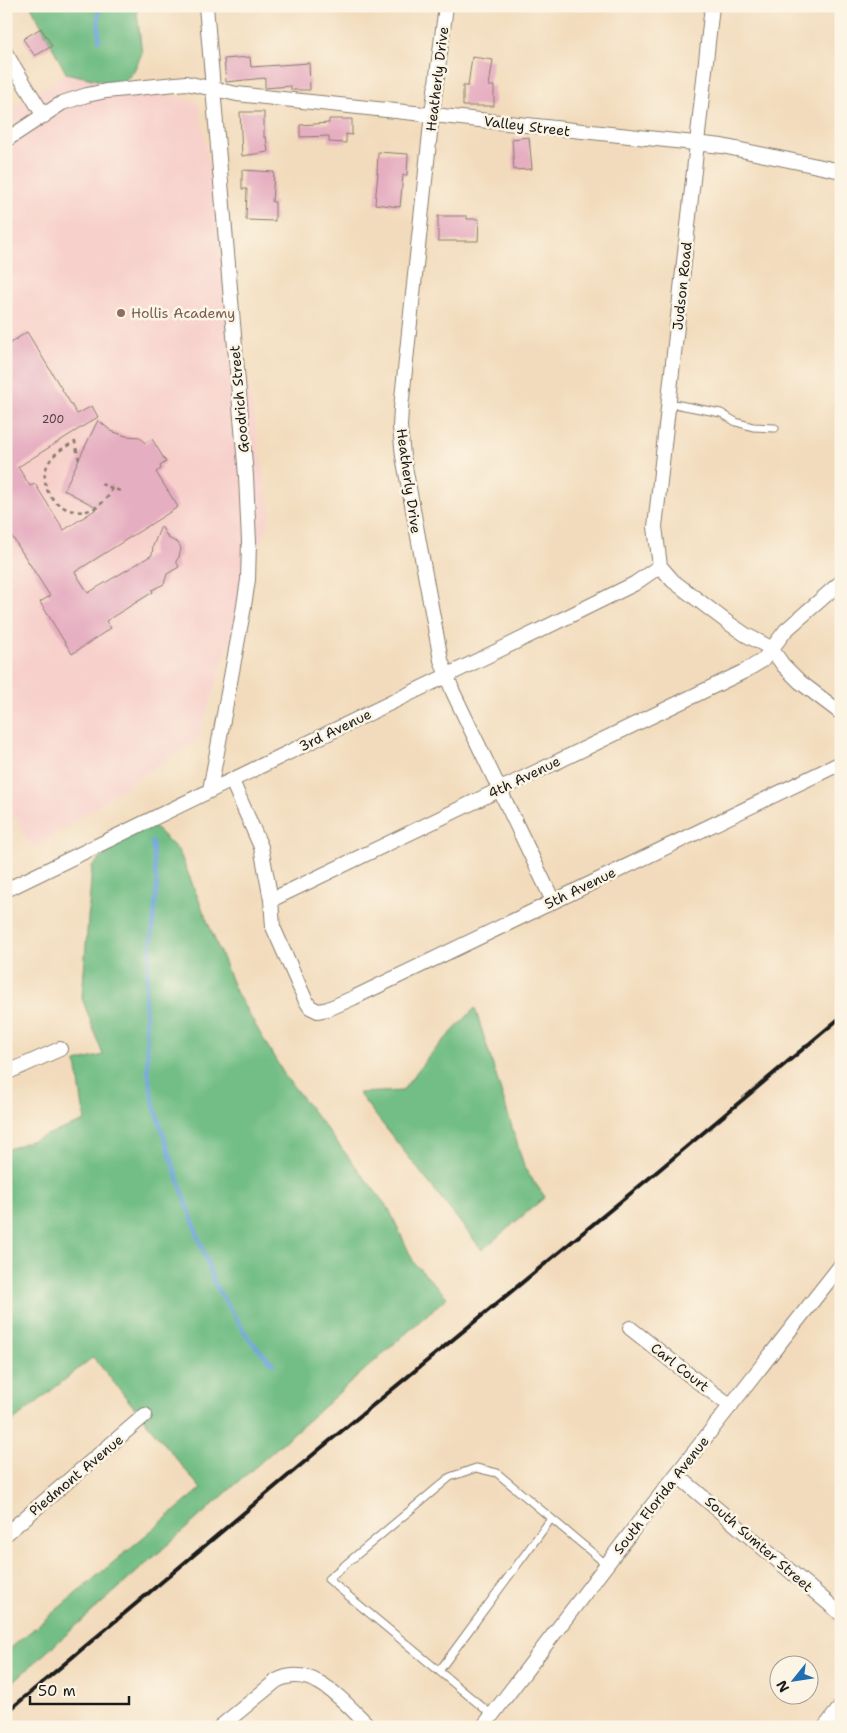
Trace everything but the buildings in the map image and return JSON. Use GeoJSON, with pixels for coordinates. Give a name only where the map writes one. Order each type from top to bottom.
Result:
{"type":"FeatureCollection","features":[{"type":"Feature","properties":{"kind":"street","name":"Goodrich Street"},"geometry":{"type":"LineString","coordinates":[[206,6],[245,466],[249,542],[248,580],[243,612],[210,790]]}},
{"type":"Feature","properties":{"kind":"street","name":"Heatherly Drive"},"geometry":{"type":"LineString","coordinates":[[446,6],[432,114],[402,398],[400,428],[403,456],[438,642],[447,675],[453,692],[552,902]]}},
{"type":"Feature","properties":{"kind":"street","name":"Judson Road"},"geometry":{"type":"LineString","coordinates":[[660,566],[655,527],[712,6]]}},
{"type":"Feature","properties":{"kind":"street"},"geometry":{"type":"LineString","coordinates":[[6,54],[44,116]]}},
{"type":"Feature","properties":{"kind":"street","name":"Valley Street"},"geometry":{"type":"LineString","coordinates":[[6,140],[62,103],[87,95],[106,91],[186,83],[237,94],[722,146],[841,171]]}},
{"type":"Feature","properties":{"kind":"street"},"geometry":{"type":"LineString","coordinates":[[660,566],[673,581],[726,622],[771,648],[783,665],[800,682],[841,713]]}},
{"type":"Feature","properties":{"kind":"street","name":"3rd Avenue"},"geometry":{"type":"LineString","coordinates":[[6,890],[634,584],[660,566]]}},
{"type":"Feature","properties":{"kind":"street","name":"4th Avenue"},"geometry":{"type":"LineString","coordinates":[[271,900],[745,671],[764,660],[786,630],[841,582]]}},
{"type":"Feature","properties":{"kind":"street","name":"5th Avenue"},"geometry":{"type":"LineString","coordinates":[[271,900],[273,927],[305,999],[310,1007],[318,1011],[328,1009],[841,763]]}},
{"type":"Feature","properties":{"kind":"street"},"geometry":{"type":"LineString","coordinates":[[232,781],[261,847],[271,900]]}},
{"type":"Feature","properties":{"kind":"street"},"geometry":{"type":"LineString","coordinates":[[6,1073],[60,1049]]}},
{"type":"Feature","properties":{"kind":"street","name":"South Florida Avenue"},"geometry":{"type":"LineString","coordinates":[[483,1727],[841,1265]]}},
{"type":"Feature","properties":{"kind":"street","name":"Carl Court"},"geometry":{"type":"LineString","coordinates":[[630,1328],[731,1406]]}},
{"type":"Feature","properties":{"kind":"street","name":"Piedmont Avenue"},"geometry":{"type":"LineString","coordinates":[[6,1534],[145,1415]]}},
{"type":"Feature","properties":{"kind":"street","name":"South Sumter Street"},"geometry":{"type":"LineString","coordinates":[[677,1475],[841,1614]]}},
{"type":"Feature","properties":{"kind":"street"},"geometry":{"type":"LineString","coordinates":[[220,1727],[276,1681],[281,1678],[297,1675],[320,1682],[370,1727]]}},
{"type":"Feature","properties":{"kind":"street"},"geometry":{"type":"LineString","coordinates":[[825,1727],[841,1706]]}},
{"type":"Feature","properties":{"kind":"lane"},"geometry":{"type":"LineString","coordinates":[[669,403],[721,413],[736,422],[753,427],[775,428]]}},
{"type":"Feature","properties":{"kind":"lane"},"geometry":{"type":"LineString","coordinates":[[492,1715],[328,1579],[450,1477],[476,1468],[497,1473],[607,1565]]}},
{"type":"Feature","properties":{"kind":"lane"},"geometry":{"type":"LineString","coordinates":[[439,1671],[551,1519]]}},
{"type":"Feature","properties":{"kind":"path"},"geometry":{"type":"LineString","coordinates":[[79,460],[76,442],[60,450],[52,457],[46,467],[46,486],[57,504],[74,512],[94,509],[112,491],[112,484]]}},
{"type":"Feature","properties":{"kind":"path"},"geometry":{"type":"LineString","coordinates":[[101,484],[123,492]]}},
{"type":"Feature","properties":{"kind":"shaded area","name":"Hollis Academy"},"geometry":{"type":"Polygon","coordinates":[[[66,73],[198,102],[271,514],[198,739],[32,849],[6,803],[6,112],[66,73]]]}},
{"type":"Feature","properties":{"kind":"green space"},"geometry":{"type":"Polygon","coordinates":[[[31,6],[136,6],[142,53],[133,73],[119,85],[66,73],[31,6]]]}},
{"type":"Feature","properties":{"kind":"green space"},"geometry":{"type":"Polygon","coordinates":[[[146,819],[179,851],[236,992],[285,1076],[389,1209],[414,1263],[447,1297],[6,1688],[6,1652],[201,1489],[93,1357],[6,1427],[6,1150],[85,1121],[76,1062],[103,1055],[82,998],[92,866],[146,819]]]}},
{"type":"Feature","properties":{"kind":"green space"},"geometry":{"type":"Polygon","coordinates":[[[475,1008],[525,1169],[545,1197],[482,1250],[358,1093],[402,1091],[429,1056],[475,1008]]]}},
{"type":"Feature","properties":{"kind":"waterway"},"geometry":{"type":"LineString","coordinates":[[98,6],[99,40]]}},
{"type":"Feature","properties":{"kind":"waterway"},"geometry":{"type":"LineString","coordinates":[[152,842],[157,888],[145,999],[148,1072],[154,1105],[215,1285],[249,1339],[273,1364]]}},
{"type":"Feature","properties":{"kind":"railway"},"geometry":{"type":"LineString","coordinates":[[6,1713],[321,1448],[659,1170],[841,1017]]}},
{"type":"Feature","properties":{"kind":"place","name":"Hollis Academy"},"geometry":{"type":"Point","coordinates":[121,313]}}]}
